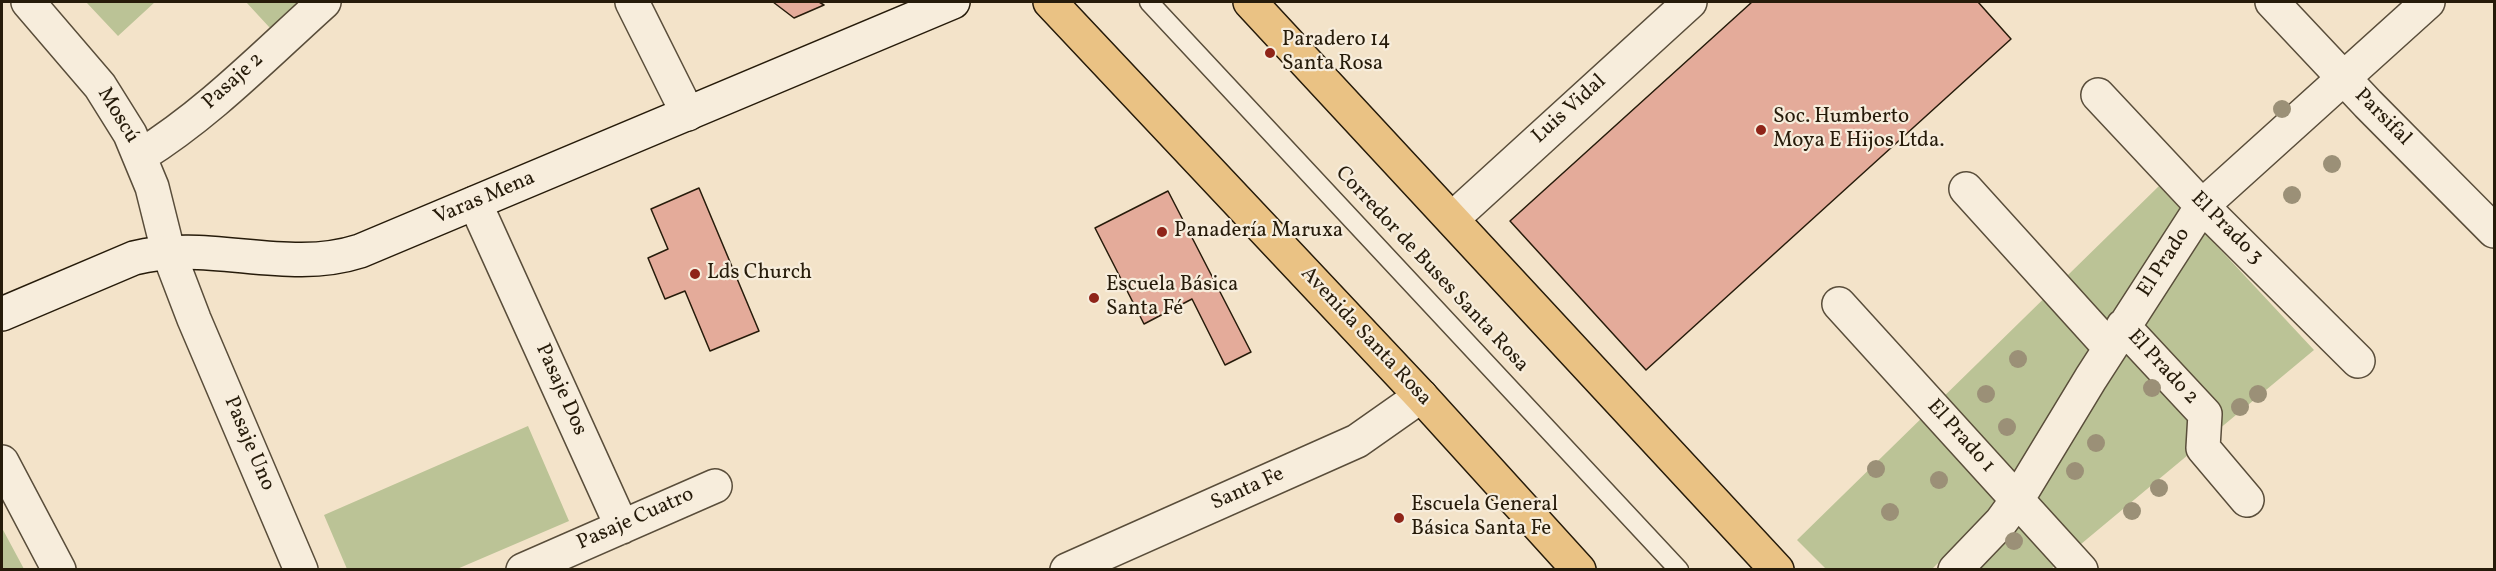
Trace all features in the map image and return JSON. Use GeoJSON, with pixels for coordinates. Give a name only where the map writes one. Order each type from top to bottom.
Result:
{"type":"FeatureCollection","features":[{"type":"Feature","properties":{"kind":"main road","name":"Avenida Santa Rosa"},"geometry":{"type":"LineString","coordinates":[[1050,2],[1421,396],[1579,570]]}},
{"type":"Feature","properties":{"kind":"main road"},"geometry":{"type":"LineString","coordinates":[[1250,2],[1777,570]]}},
{"type":"Feature","properties":{"kind":"street","name":"Moscú"},"geometry":{"type":"LineString","coordinates":[[28,2],[100,86],[118,112],[140,156],[158,208],[168,251]]}},
{"type":"Feature","properties":{"kind":"street","name":"Pasaje 2"},"geometry":{"type":"LineString","coordinates":[[140,156],[173,136],[324,2]]}},
{"type":"Feature","properties":{"kind":"street"},"geometry":{"type":"LineString","coordinates":[[632,2],[688,114]]}},
{"type":"Feature","properties":{"kind":"street","name":"Varas Mena"},"geometry":{"type":"LineString","coordinates":[[2,315],[134,258],[168,251],[292,261],[325,260],[360,251],[953,2]]}},
{"type":"Feature","properties":{"kind":"street","name":"Luis Vidal"},"geometry":{"type":"LineString","coordinates":[[1452,219],[1690,2]]}},
{"type":"Feature","properties":{"kind":"street","name":"Parsifal"},"geometry":{"type":"LineString","coordinates":[[2272,2],[2344,80],[2494,231]]}},
{"type":"Feature","properties":{"kind":"street","name":"El Prado"},"geometry":{"type":"LineString","coordinates":[[1955,570],[2001,522],[2017,500],[2116,337],[2202,206],[2428,2]]}},
{"type":"Feature","properties":{"kind":"street","name":"El Prado 3"},"geometry":{"type":"LineString","coordinates":[[2098,94],[2202,206],[2358,361]]}},
{"type":"Feature","properties":{"kind":"street","name":"El Prado 2"},"geometry":{"type":"LineString","coordinates":[[1966,189],[2116,337],[2205,414],[2203,448],[2247,500]]}},
{"type":"Feature","properties":{"kind":"street","name":"Pasaje Dos"},"geometry":{"type":"LineString","coordinates":[[475,203],[622,527]]}},
{"type":"Feature","properties":{"kind":"street","name":"Pasaje Uno"},"geometry":{"type":"LineString","coordinates":[[168,251],[194,319],[302,570]]}},
{"type":"Feature","properties":{"kind":"street","name":"El Prado 1"},"geometry":{"type":"LineString","coordinates":[[1839,304],[2081,570]]}},
{"type":"Feature","properties":{"kind":"street","name":"Santa Fe"},"geometry":{"type":"LineString","coordinates":[[1067,570],[1357,441],[1421,396]]}},
{"type":"Feature","properties":{"kind":"street"},"geometry":{"type":"LineString","coordinates":[[2,462],[59,570]]}},
{"type":"Feature","properties":{"kind":"street","name":"Pasaje Cuatro"},"geometry":{"type":"LineString","coordinates":[[523,570],[715,486]]}},
{"type":"Feature","properties":{"kind":"lane","name":"Corredor de Buses Santa Rosa"},"geometry":{"type":"LineString","coordinates":[[1149,2],[1679,570]]}},
{"type":"Feature","properties":{"kind":"green space"},"geometry":{"type":"Polygon","coordinates":[[[86,2],[155,2],[118,36],[86,2]]]}},
{"type":"Feature","properties":{"kind":"green space"},"geometry":{"type":"Polygon","coordinates":[[[246,2],[300,2],[270,28],[246,2]]]}},
{"type":"Feature","properties":{"kind":"green space"},"geometry":{"type":"Polygon","coordinates":[[[2159,186],[2183,212],[1990,512],[1932,569],[1826,569],[1797,540],[2159,186]]]}},
{"type":"Feature","properties":{"kind":"green space"},"geometry":{"type":"Polygon","coordinates":[[[2203,231],[2314,350],[2051,569],[1971,570],[2203,231]]]}},
{"type":"Feature","properties":{"kind":"green space"},"geometry":{"type":"Polygon","coordinates":[[[528,426],[569,521],[457,569],[347,569],[324,515],[528,426]]]}},
{"type":"Feature","properties":{"kind":"green space"},"geometry":{"type":"Polygon","coordinates":[[[2,528],[24,569],[2,569],[2,528]]]}},
{"type":"Feature","properties":{"kind":"building"},"geometry":{"type":"Polygon","coordinates":[[[773,2],[819,2],[824,5],[794,18],[773,2]]]}},
{"type":"Feature","properties":{"kind":"building","name":"Soc. Humberto Moya E Hijos Ltda."},"geometry":{"type":"Polygon","coordinates":[[[1752,2],[1978,2],[2011,39],[1646,370],[1510,221],[1752,2]]]}},
{"type":"Feature","properties":{"kind":"building","name":"Lds Church"},"geometry":{"type":"Polygon","coordinates":[[[699,188],[759,331],[710,351],[685,291],[665,299],[648,258],[668,249],[651,209],[699,188]]]}},
{"type":"Feature","properties":{"kind":"building"},"geometry":{"type":"Polygon","coordinates":[[[1168,191],[1251,352],[1225,365],[1192,299],[1144,324],[1095,228],[1168,191]]]}},
{"type":"Feature","properties":{"kind":"place","name":"Paradero 14 Santa Rosa"},"geometry":{"type":"Point","coordinates":[1270,53]}},
{"type":"Feature","properties":{"kind":"place","name":"Soc. Humberto Moya E Hijos Ltda."},"geometry":{"type":"Point","coordinates":[1761,130]}},
{"type":"Feature","properties":{"kind":"place","name":"Panadería Maruxa"},"geometry":{"type":"Point","coordinates":[1162,232]}},
{"type":"Feature","properties":{"kind":"place","name":"Lds Church"},"geometry":{"type":"Point","coordinates":[695,274]}},
{"type":"Feature","properties":{"kind":"place","name":"Escuela Básica Santa Fé"},"geometry":{"type":"Point","coordinates":[1094,298]}},
{"type":"Feature","properties":{"kind":"place","name":"Escuela General Básica Santa Fe"},"geometry":{"type":"Point","coordinates":[1399,518]}}]}
